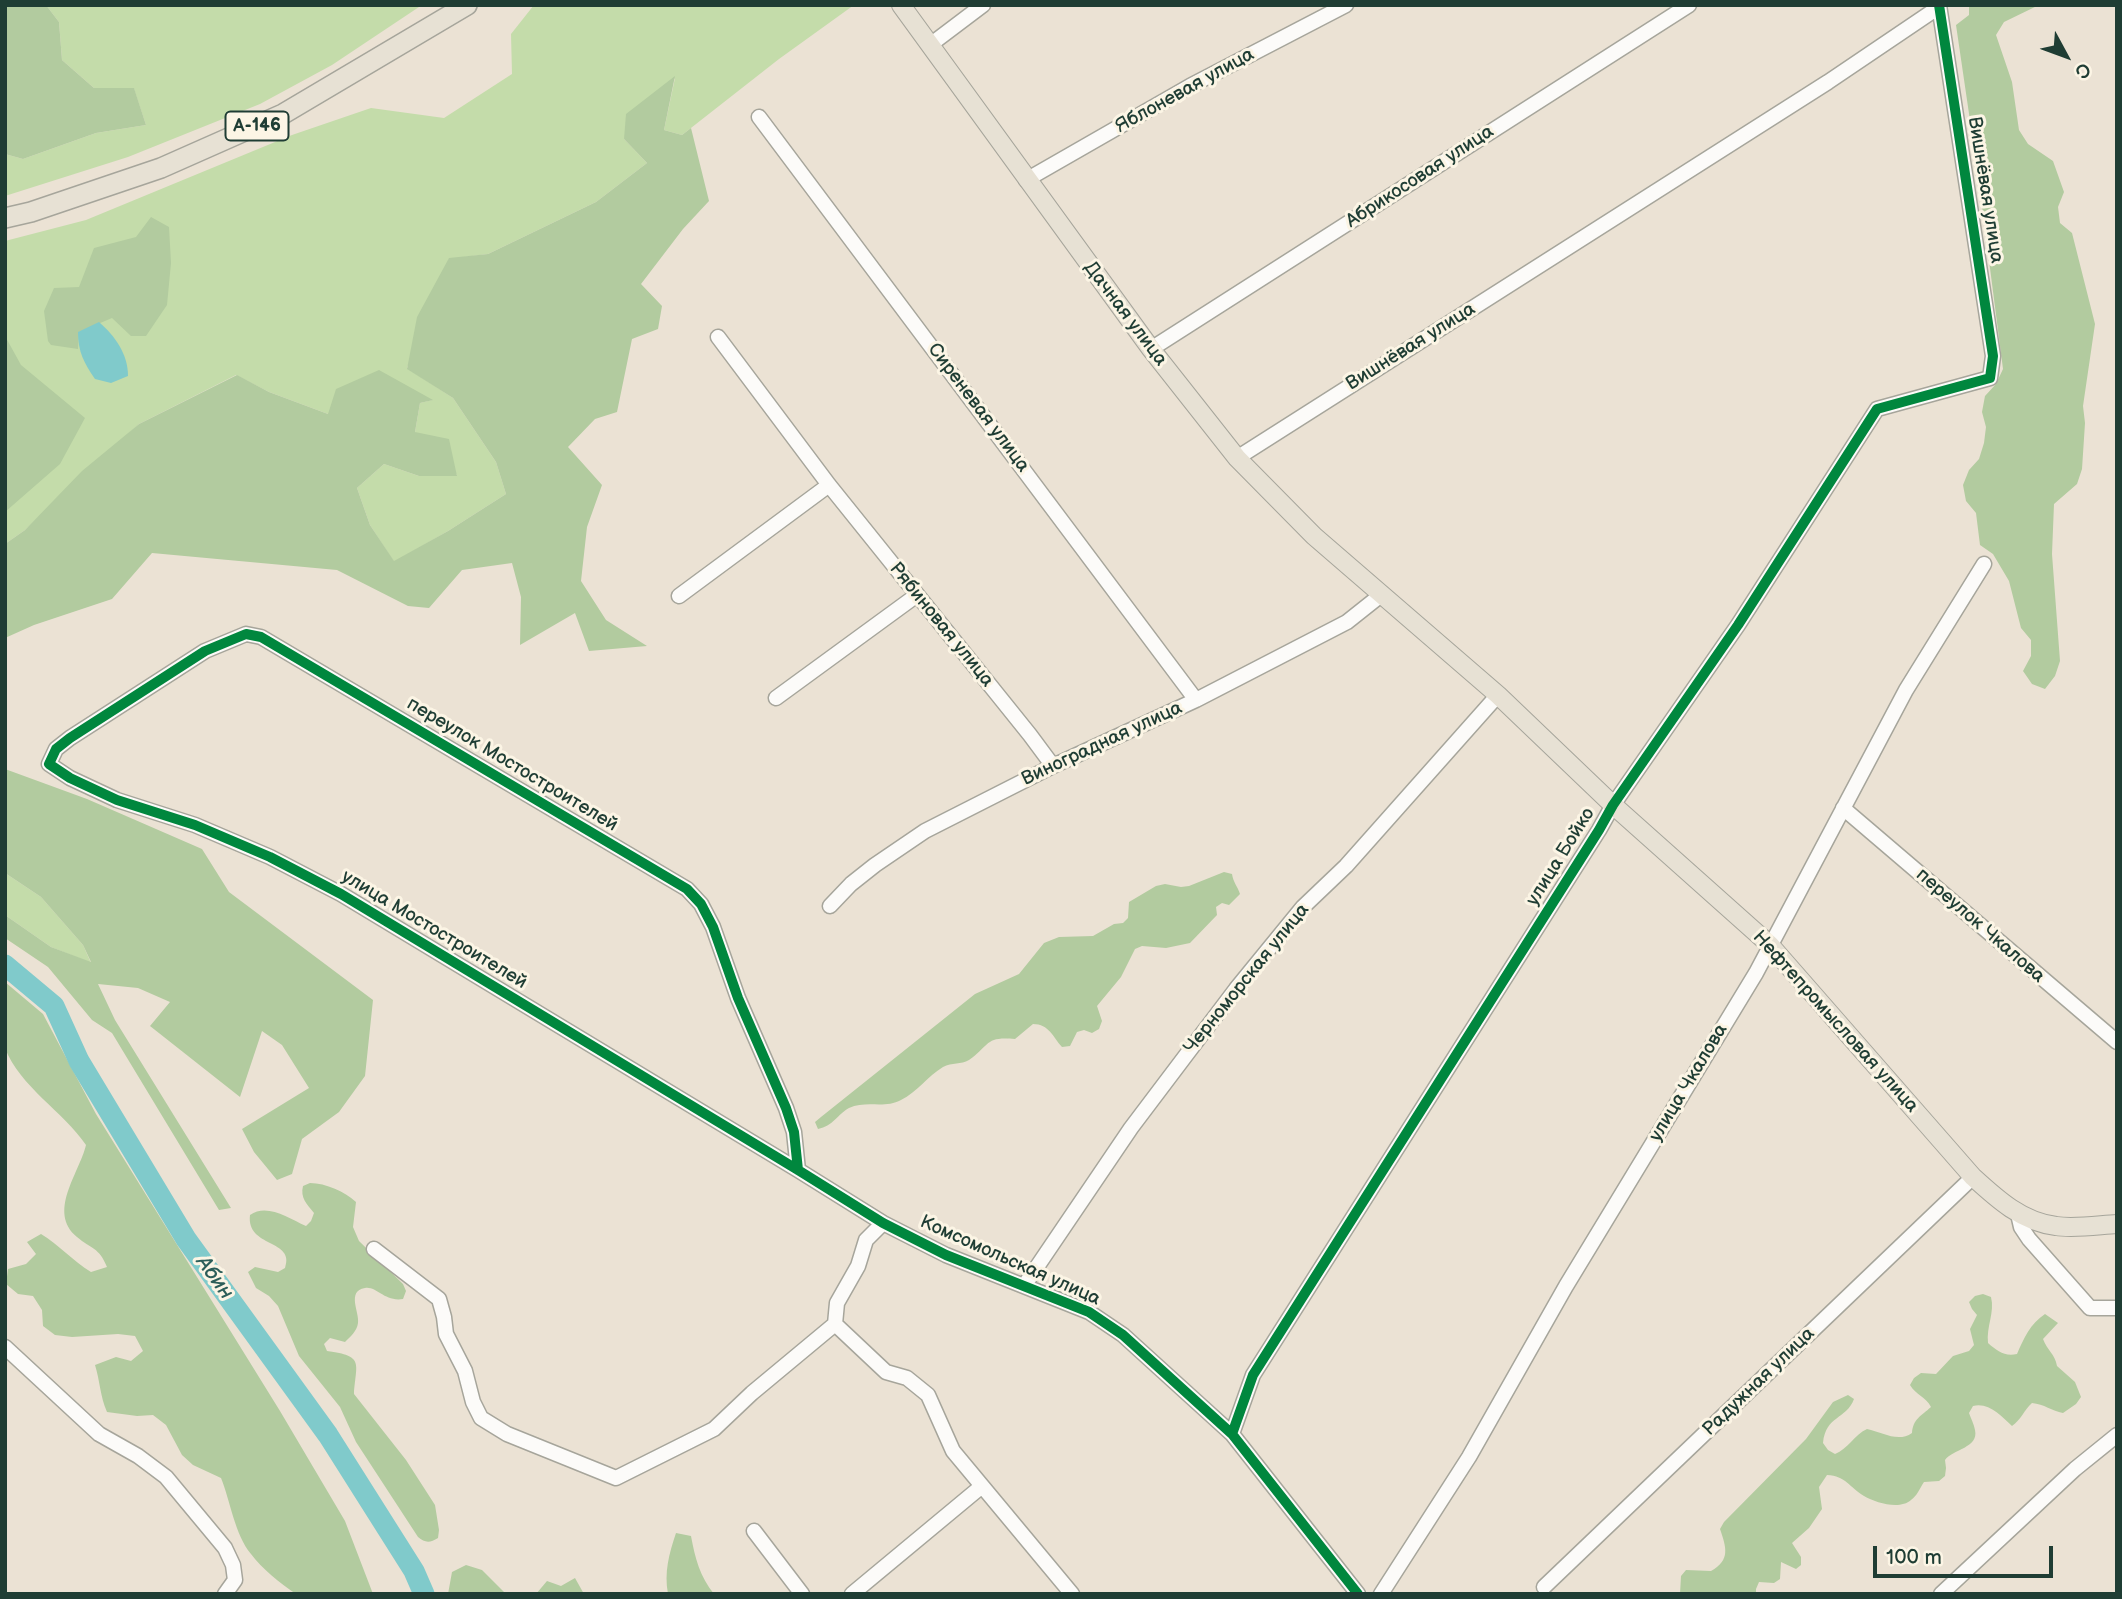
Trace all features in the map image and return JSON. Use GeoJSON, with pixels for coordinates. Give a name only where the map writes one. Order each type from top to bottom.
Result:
{"type":"FeatureCollection","features":[{"type":"Feature","properties":{"kind":"highway","name":"А-146"},"geometry":{"type":"LineString","coordinates":[[5,218],[31,212],[161,168],[283,114],[467,5]]}},
{"type":"Feature","properties":{"kind":"main road","name":"Дачная улица"},"geometry":{"type":"LineString","coordinates":[[901,5],[1151,349],[1237,457],[1314,536],[1381,595]]}},
{"type":"Feature","properties":{"kind":"main road","name":"Нефтепромысловая улица"},"geometry":{"type":"LineString","coordinates":[[1381,595],[1498,695],[1613,805],[1770,945],[1973,1177],[2018,1214]]}},
{"type":"Feature","properties":{"kind":"main road"},"geometry":{"type":"LineString","coordinates":[[2018,1214],[2056,1226],[2117,1224]]}},
{"type":"Feature","properties":{"kind":"street"},"geometry":{"type":"LineString","coordinates":[[930,45],[983,5]]}},
{"type":"Feature","properties":{"kind":"street","name":"Яблоневая улица"},"geometry":{"type":"LineString","coordinates":[[1026,180],[1190,86],[1346,5]]}},
{"type":"Feature","properties":{"kind":"street","name":"Абрикосовая улица"},"geometry":{"type":"LineString","coordinates":[[1151,349],[1689,5]]}},
{"type":"Feature","properties":{"kind":"street","name":"Вишнёвая улица"},"geometry":{"type":"LineString","coordinates":[[1237,457],[1816,90],[1939,6],[1993,356],[1990,378]]}},
{"type":"Feature","properties":{"kind":"street","name":"Сиреневая улица"},"geometry":{"type":"LineString","coordinates":[[759,117],[1196,699]]}},
{"type":"Feature","properties":{"kind":"street","name":"Рябиновая улица"},"geometry":{"type":"LineString","coordinates":[[718,337],[829,485],[1053,766]]}},
{"type":"Feature","properties":{"kind":"street","name":"улица Бойко"},"geometry":{"type":"LineString","coordinates":[[1232,1434],[1253,1376],[1613,805],[1738,625],[1877,409],[1990,378]]}},
{"type":"Feature","properties":{"kind":"street"},"geometry":{"type":"LineString","coordinates":[[679,596],[829,485]]}},
{"type":"Feature","properties":{"kind":"street","name":"улица Чкалова"},"geometry":{"type":"LineString","coordinates":[[1381,1594],[1469,1457],[1566,1286],[1749,985],[1906,690],[1984,564]]}},
{"type":"Feature","properties":{"kind":"street"},"geometry":{"type":"LineString","coordinates":[[776,698],[918,595]]}},
{"type":"Feature","properties":{"kind":"street","name":"Виноградная улица"},"geometry":{"type":"LineString","coordinates":[[830,906],[851,884],[925,831],[1347,622],[1381,595]]}},
{"type":"Feature","properties":{"kind":"street","name":"переулок Мостостроителей"},"geometry":{"type":"LineString","coordinates":[[57,748],[205,652],[246,634],[261,637],[687,889],[701,904],[713,927],[738,998],[786,1108],[794,1132],[798,1170]]}},
{"type":"Feature","properties":{"kind":"street","name":"Черноморская улица"},"geometry":{"type":"LineString","coordinates":[[1024,1286],[1131,1128],[1236,989],[1303,907],[1346,866],[1498,695]]}},
{"type":"Feature","properties":{"kind":"street","name":"улица Мостостроителей"},"geometry":{"type":"LineString","coordinates":[[57,748],[49,764],[70,778],[117,800],[195,825],[270,857],[341,894],[798,1170]]}},
{"type":"Feature","properties":{"kind":"street","name":"переулок Чкалова"},"geometry":{"type":"LineString","coordinates":[[1843,808],[2117,1042]]}},
{"type":"Feature","properties":{"kind":"street","name":"Комсомольская улица"},"geometry":{"type":"LineString","coordinates":[[798,1170],[883,1223],[946,1255],[1088,1312],[1123,1335],[1232,1434],[1358,1594]]}},
{"type":"Feature","properties":{"kind":"street","name":"Радужная улица"},"geometry":{"type":"LineString","coordinates":[[1544,1587],[1973,1177]]}},
{"type":"Feature","properties":{"kind":"street","name":"Нефтепромысловая улица"},"geometry":{"type":"LineString","coordinates":[[2018,1214],[2021,1227],[2029,1239],[2090,1308],[2117,1308]]}},
{"type":"Feature","properties":{"kind":"street"},"geometry":{"type":"LineString","coordinates":[[374,1249],[439,1299],[446,1334],[465,1371],[473,1402],[481,1418],[507,1434],[616,1478],[714,1429],[752,1393],[835,1324],[837,1303],[858,1266],[866,1240],[883,1223]]}},
{"type":"Feature","properties":{"kind":"street"},"geometry":{"type":"LineString","coordinates":[[835,1324],[886,1372],[907,1378],[928,1395],[953,1451],[1072,1594]]}},
{"type":"Feature","properties":{"kind":"street"},"geometry":{"type":"LineString","coordinates":[[5,1347],[99,1434],[138,1456],[166,1478],[225,1548],[233,1565],[235,1580],[225,1594]]}},
{"type":"Feature","properties":{"kind":"street"},"geometry":{"type":"LineString","coordinates":[[1941,1594],[2065,1478],[2117,1435]]}},
{"type":"Feature","properties":{"kind":"street"},"geometry":{"type":"LineString","coordinates":[[852,1594],[982,1486]]}},
{"type":"Feature","properties":{"kind":"street"},"geometry":{"type":"LineString","coordinates":[[754,1531],[802,1594]]}},
{"type":"Feature","properties":{"kind":"green space"},"geometry":{"type":"Polygon","coordinates":[[[5,5],[46,5],[59,22],[62,60],[94,88],[134,88],[146,125],[96,133],[23,159],[5,154],[5,5]]]}},
{"type":"Feature","properties":{"kind":"green space"},"geometry":{"type":"Polygon","coordinates":[[[46,5],[422,5],[332,65],[260,104],[128,157],[5,196],[5,154],[23,159],[96,133],[146,125],[134,89],[94,88],[62,60],[59,22],[46,5]]]}},
{"type":"Feature","properties":{"kind":"green space"},"geometry":{"type":"Polygon","coordinates":[[[534,5],[854,5],[779,59],[682,135],[664,130],[675,78],[624,139],[647,163],[596,202],[488,254],[449,259],[407,368],[453,398],[496,462],[506,494],[394,562],[370,525],[357,488],[384,464],[419,476],[457,475],[415,432],[420,403],[432,400],[328,414],[269,392],[236,375],[139,424],[25,530],[5,544],[5,241],[86,220],[292,135],[371,108],[444,118],[512,74],[511,34],[534,5]]]}},
{"type":"Feature","properties":{"kind":"green space"},"geometry":{"type":"Polygon","coordinates":[[[1969,5],[2039,5],[2004,22],[1996,35],[2012,82],[2019,130],[2028,144],[2053,161],[2064,192],[2058,207],[2060,223],[2072,233],[2095,324],[2083,406],[2085,423],[2082,469],[2077,484],[2054,504],[2052,554],[2060,661],[2055,676],[2045,689],[2032,684],[2023,671],[2031,656],[2031,640],[2021,628],[2009,581],[1993,554],[1980,545],[1976,513],[1966,501],[1963,485],[1969,470],[1979,459],[1984,443],[1986,427],[1982,412],[1985,396],[1996,384],[2003,369],[1956,25],[1969,15],[1969,5]]]}},
{"type":"Feature","properties":{"kind":"green space"},"geometry":{"type":"Polygon","coordinates":[[[675,76],[664,130],[682,135],[691,128],[709,201],[683,229],[641,284],[662,306],[658,329],[632,339],[617,412],[595,419],[568,447],[602,485],[587,527],[581,581],[606,620],[647,646],[589,651],[575,613],[520,645],[521,597],[512,563],[462,570],[429,608],[408,606],[337,570],[152,553],[112,599],[34,625],[5,638],[5,544],[25,530],[82,471],[139,424],[237,375],[269,392],[328,414],[336,389],[379,370],[433,400],[420,403],[415,432],[449,439],[457,476],[419,476],[384,464],[357,488],[370,525],[394,561],[506,494],[496,462],[453,398],[407,369],[417,317],[449,258],[488,254],[596,202],[647,163],[624,139],[626,114],[675,76]]]}},
{"type":"Feature","properties":{"kind":"green space"},"geometry":{"type":"Polygon","coordinates":[[[151,217],[169,227],[171,263],[167,305],[146,336],[131,336],[112,318],[79,332],[78,349],[51,345],[48,341],[44,311],[54,288],[79,287],[94,248],[136,237],[151,217]]]}},
{"type":"Feature","properties":{"kind":"green space"},"geometry":{"type":"Polygon","coordinates":[[[5,336],[21,365],[85,418],[60,464],[5,512],[5,336]]]}},
{"type":"Feature","properties":{"kind":"green space"},"geometry":{"type":"Polygon","coordinates":[[[5,769],[87,799],[202,849],[229,892],[373,1000],[365,1076],[339,1112],[302,1139],[292,1174],[277,1180],[254,1152],[242,1129],[309,1088],[282,1045],[262,1031],[240,1097],[150,1026],[170,1002],[138,988],[98,984],[115,1020],[231,1208],[219,1210],[112,1033],[92,1020],[48,967],[5,938],[5,915],[51,947],[91,962],[83,945],[41,897],[5,873],[5,769]]]}},
{"type":"Feature","properties":{"kind":"green space"},"geometry":{"type":"Polygon","coordinates":[[[1224,872],[1232,874],[1240,894],[1229,905],[1222,903],[1216,907],[1217,915],[1190,943],[1166,948],[1142,946],[1135,949],[1121,977],[1097,1006],[1102,1021],[1099,1029],[1092,1033],[1084,1030],[1077,1032],[1070,1046],[1062,1047],[1047,1029],[1033,1024],[1015,1039],[993,1040],[969,1060],[943,1067],[912,1093],[895,1103],[849,1108],[818,1129],[815,1122],[975,994],[1019,974],[1044,943],[1059,937],[1093,936],[1114,924],[1123,923],[1128,918],[1129,902],[1156,886],[1189,886],[1224,872]]]}},
{"type":"Feature","properties":{"kind":"green space"},"geometry":{"type":"Polygon","coordinates":[[[5,873],[41,897],[83,945],[91,963],[51,947],[5,915],[5,873]]]}},
{"type":"Feature","properties":{"kind":"green space"},"geometry":{"type":"Polygon","coordinates":[[[5,982],[43,1014],[96,1114],[345,1521],[373,1594],[296,1594],[272,1576],[245,1546],[221,1478],[193,1465],[182,1455],[166,1425],[153,1415],[107,1412],[95,1365],[116,1357],[131,1361],[143,1351],[135,1336],[55,1335],[43,1326],[42,1310],[33,1296],[18,1294],[6,1284],[8,1269],[26,1264],[36,1254],[27,1242],[41,1234],[91,1272],[107,1267],[98,1252],[68,1227],[65,1205],[86,1145],[31,1087],[5,1048],[5,982]]]}},
{"type":"Feature","properties":{"kind":"green space"},"geometry":{"type":"Polygon","coordinates":[[[310,1183],[335,1189],[356,1202],[353,1227],[359,1241],[403,1284],[406,1291],[403,1299],[396,1299],[369,1288],[359,1290],[355,1298],[358,1319],[355,1331],[345,1342],[330,1338],[324,1344],[327,1351],[348,1355],[356,1363],[354,1394],[406,1460],[435,1505],[439,1530],[438,1538],[432,1541],[418,1537],[356,1442],[340,1407],[299,1356],[278,1306],[256,1288],[248,1272],[255,1267],[278,1272],[285,1268],[286,1259],[284,1252],[255,1233],[250,1215],[270,1211],[306,1226],[314,1213],[305,1201],[302,1190],[303,1186],[310,1183]]]}},
{"type":"Feature","properties":{"kind":"green space"},"geometry":{"type":"Polygon","coordinates":[[[1983,1294],[1991,1297],[1992,1303],[1988,1343],[2001,1353],[2017,1354],[2031,1327],[2045,1314],[2058,1323],[2043,1339],[2057,1366],[2075,1382],[2081,1397],[2076,1404],[2063,1413],[2032,1403],[2012,1426],[1989,1408],[1973,1406],[1969,1413],[1975,1430],[1973,1441],[1945,1460],[1945,1476],[1939,1481],[1924,1482],[1915,1496],[1901,1505],[1875,1501],[1843,1480],[1827,1475],[1819,1487],[1822,1509],[1809,1528],[1792,1543],[1801,1557],[1801,1565],[1796,1569],[1781,1562],[1780,1579],[1774,1583],[1759,1582],[1756,1594],[1680,1594],[1681,1576],[1686,1570],[1711,1571],[1722,1562],[1725,1547],[1720,1529],[1724,1522],[1806,1439],[1833,1402],[1848,1395],[1854,1399],[1846,1411],[1832,1422],[1825,1434],[1823,1443],[1835,1454],[1867,1429],[1896,1437],[1912,1433],[1916,1421],[1931,1407],[1910,1385],[1921,1373],[1936,1374],[1953,1356],[1969,1351],[1974,1345],[1970,1329],[1977,1315],[1969,1302],[1975,1296],[1983,1294]]]}},
{"type":"Feature","properties":{"kind":"green space"},"geometry":{"type":"Polygon","coordinates":[[[676,1533],[691,1536],[699,1567],[714,1594],[668,1594],[668,1563],[676,1533]]]}},
{"type":"Feature","properties":{"kind":"green space"},"geometry":{"type":"Polygon","coordinates":[[[466,1565],[482,1570],[504,1592],[448,1594],[452,1572],[466,1565]]]}},
{"type":"Feature","properties":{"kind":"green space"},"geometry":{"type":"Polygon","coordinates":[[[575,1578],[584,1594],[536,1594],[547,1581],[561,1586],[575,1578]]]}},
{"type":"Feature","properties":{"kind":"water"},"geometry":{"type":"Polygon","coordinates":[[[99,322],[110,333],[126,360],[128,376],[111,383],[95,379],[79,346],[78,332],[99,322]]]}},
{"type":"Feature","properties":{"kind":"waterway","name":"Абин"},"geometry":{"type":"LineString","coordinates":[[5,965],[54,1006],[79,1061],[186,1239],[328,1435],[414,1571],[424,1594]]}},
{"type":"Feature","properties":{"kind":"cycle path"},"geometry":{"type":"LineString","coordinates":[[1232,1434],[1253,1375],[1613,805],[1738,625],[1877,409],[1990,378],[1993,356],[1939,5]]}},
{"type":"Feature","properties":{"kind":"cycle path"},"geometry":{"type":"LineString","coordinates":[[798,1170],[794,1132],[786,1108],[738,998],[713,927],[701,904],[687,889],[261,637],[246,634],[205,651],[56,749],[49,764],[70,778],[117,800],[195,825],[270,857],[341,894],[883,1223],[946,1255],[1089,1312],[1123,1335],[1232,1434],[1358,1594]]}}]}
